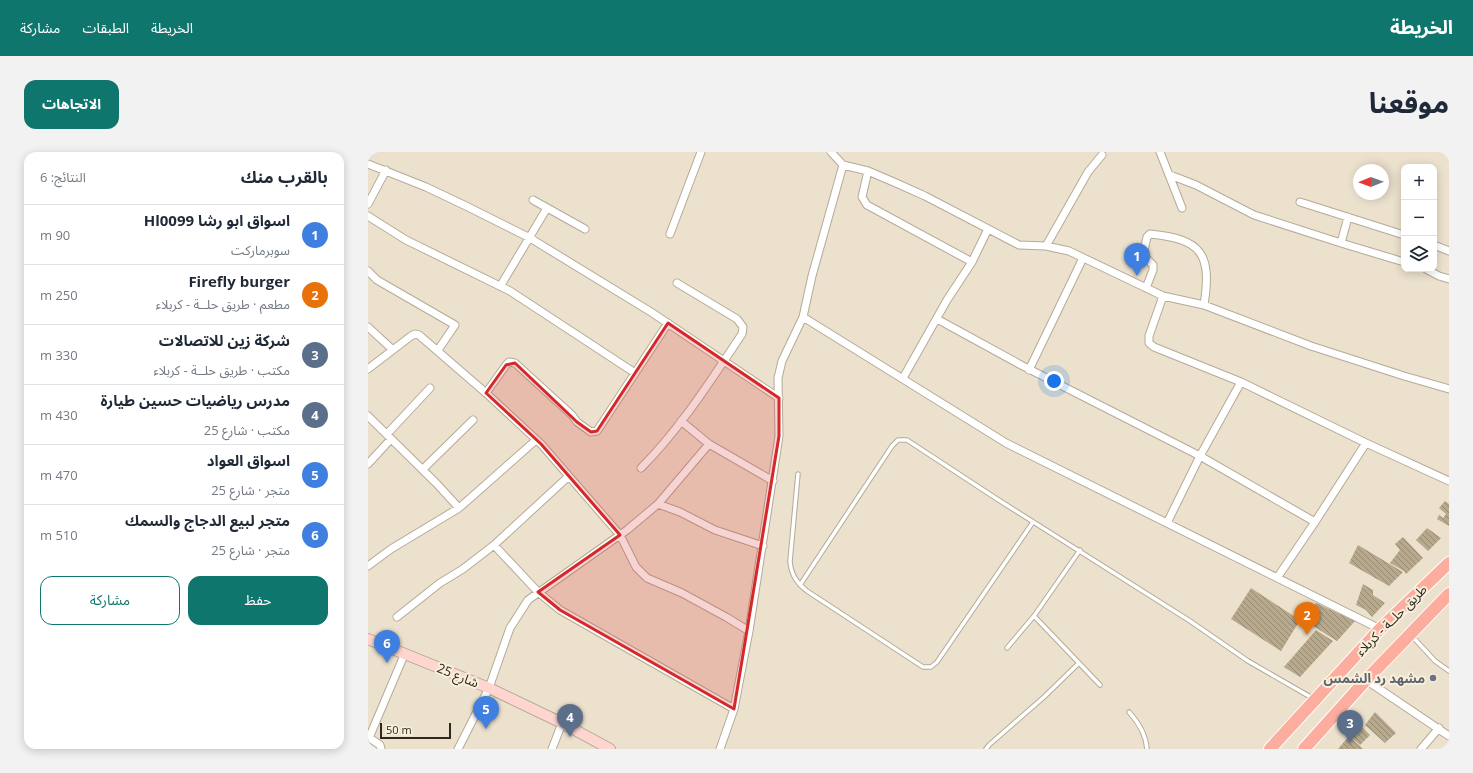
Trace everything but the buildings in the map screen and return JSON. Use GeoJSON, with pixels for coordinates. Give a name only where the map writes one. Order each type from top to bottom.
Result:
{"type":"FeatureCollection","features":[{"type":"Feature","properties":{"kind":"main road","name":"طريق حلــة - كربلاء"},"geometry":{"type":"LineString","coordinates":[[1270,749],[1380,629],[1449,562]]}},
{"type":"Feature","properties":{"kind":"main road","name":"طريق حلــة - كربلاء"},"geometry":{"type":"LineString","coordinates":[[1304,749],[1366,680],[1449,594]]}},
{"type":"Feature","properties":{"kind":"street"},"geometry":{"type":"LineString","coordinates":[[670,234],[701,152]]}},
{"type":"Feature","properties":{"kind":"street"},"geometry":{"type":"LineString","coordinates":[[831,152],[843,165],[868,171],[925,196],[1019,245],[1046,246],[1070,251],[1163,296],[1204,305],[1311,346],[1449,389]]}},
{"type":"Feature","properties":{"kind":"street"},"geometry":{"type":"LineString","coordinates":[[1160,152],[1182,208]]}},
{"type":"Feature","properties":{"kind":"street"},"geometry":{"type":"LineString","coordinates":[[1046,246],[1088,172],[1102,155]]}},
{"type":"Feature","properties":{"kind":"street"},"geometry":{"type":"LineString","coordinates":[[368,164],[386,170],[466,206],[530,238],[668,323],[779,398]]}},
{"type":"Feature","properties":{"kind":"street"},"geometry":{"type":"LineString","coordinates":[[720,749],[734,709],[750,631],[779,436],[778,378],[782,361],[803,317],[812,276],[843,165]]}},
{"type":"Feature","properties":{"kind":"street"},"geometry":{"type":"LineString","coordinates":[[368,204],[386,170]]}},
{"type":"Feature","properties":{"kind":"street"},"geometry":{"type":"LineString","coordinates":[[868,171],[862,197],[867,205],[972,262]]}},
{"type":"Feature","properties":{"kind":"street"},"geometry":{"type":"LineString","coordinates":[[1170,175],[1196,185],[1254,215],[1401,261]]}},
{"type":"Feature","properties":{"kind":"street"},"geometry":{"type":"LineString","coordinates":[[533,200],[585,229]]}},
{"type":"Feature","properties":{"kind":"street"},"geometry":{"type":"LineString","coordinates":[[1300,202],[1401,234]]}},
{"type":"Feature","properties":{"kind":"street"},"geometry":{"type":"LineString","coordinates":[[500,285],[547,208]]}},
{"type":"Feature","properties":{"kind":"street"},"geometry":{"type":"LineString","coordinates":[[368,216],[406,240],[500,285],[635,374]]}},
{"type":"Feature","properties":{"kind":"street"},"geometry":{"type":"LineString","coordinates":[[1341,243],[1348,218]]}},
{"type":"Feature","properties":{"kind":"street"},"geometry":{"type":"LineString","coordinates":[[903,378],[947,300],[972,262],[988,229]]}},
{"type":"Feature","properties":{"kind":"street"},"geometry":{"type":"LineString","coordinates":[[1146,288],[1153,270],[1153,265],[1143,255],[1147,237],[1150,234],[1165,236],[1191,243],[1203,257],[1207,271],[1204,305]]}},
{"type":"Feature","properties":{"kind":"street"},"geometry":{"type":"LineString","coordinates":[[1437,246],[1449,251]]}},
{"type":"Feature","properties":{"kind":"street"},"geometry":{"type":"LineString","coordinates":[[1029,370],[1083,258]]}},
{"type":"Feature","properties":{"kind":"street"},"geometry":{"type":"LineString","coordinates":[[368,271],[376,280],[455,324],[438,350]]}},
{"type":"Feature","properties":{"kind":"street"},"geometry":{"type":"LineString","coordinates":[[1432,272],[1449,279]]}},
{"type":"Feature","properties":{"kind":"street"},"geometry":{"type":"LineString","coordinates":[[641,468],[660,449],[742,334],[743,327],[738,319],[677,283]]}},
{"type":"Feature","properties":{"kind":"street"},"geometry":{"type":"LineString","coordinates":[[1163,296],[1148,336],[1149,343],[1241,382],[1366,443],[1449,481]]}},
{"type":"Feature","properties":{"kind":"street"},"geometry":{"type":"LineString","coordinates":[[803,317],[1006,443],[1380,629]]}},
{"type":"Feature","properties":{"kind":"street"},"geometry":{"type":"LineString","coordinates":[[937,319],[1029,370],[1200,456],[1315,522]]}},
{"type":"Feature","properties":{"kind":"street"},"geometry":{"type":"LineString","coordinates":[[486,393],[506,365],[509,362],[515,363],[572,415],[577,422],[590,432],[597,431],[668,323]]}},
{"type":"Feature","properties":{"kind":"street"},"geometry":{"type":"LineString","coordinates":[[368,327],[393,350]]}},
{"type":"Feature","properties":{"kind":"street"},"geometry":{"type":"LineString","coordinates":[[368,369],[411,336],[415,334],[419,335],[486,393],[536,440],[620,535],[636,567],[647,578],[682,593],[750,631]]}},
{"type":"Feature","properties":{"kind":"street"},"geometry":{"type":"LineString","coordinates":[[1167,523],[1200,456],[1241,382]]}},
{"type":"Feature","properties":{"kind":"street"},"geometry":{"type":"LineString","coordinates":[[368,464],[430,388]]}},
{"type":"Feature","properties":{"kind":"street"},"geometry":{"type":"LineString","coordinates":[[368,416],[423,469],[459,508]]}},
{"type":"Feature","properties":{"kind":"street"},"geometry":{"type":"LineString","coordinates":[[423,469],[473,420]]}},
{"type":"Feature","properties":{"kind":"street"},"geometry":{"type":"LineString","coordinates":[[681,421],[709,444],[773,481]]}},
{"type":"Feature","properties":{"kind":"street"},"geometry":{"type":"LineString","coordinates":[[368,566],[391,549],[459,508],[536,440]]}},
{"type":"Feature","properties":{"kind":"street"},"geometry":{"type":"LineString","coordinates":[[1277,578],[1366,443]]}},
{"type":"Feature","properties":{"kind":"street"},"geometry":{"type":"LineString","coordinates":[[458,749],[489,688],[510,628],[528,600],[627,530],[658,504],[709,444]]}},
{"type":"Feature","properties":{"kind":"street"},"geometry":{"type":"LineString","coordinates":[[397,617],[440,583],[463,569],[494,545],[569,476]]}},
{"type":"Feature","properties":{"kind":"street"},"geometry":{"type":"LineString","coordinates":[[658,504],[680,512],[715,530],[763,546]]}},
{"type":"Feature","properties":{"kind":"street"},"geometry":{"type":"LineString","coordinates":[[494,545],[538,592],[560,610],[734,709]]}},
{"type":"Feature","properties":{"kind":"street","name":"شارع 25"},"geometry":{"type":"LineString","coordinates":[[368,639],[489,688],[562,723],[610,749]]}},
{"type":"Feature","properties":{"kind":"street"},"geometry":{"type":"LineString","coordinates":[[380,748],[369,737],[405,654]]}},
{"type":"Feature","properties":{"kind":"street"},"geometry":{"type":"LineString","coordinates":[[1366,680],[1449,736]]}},
{"type":"Feature","properties":{"kind":"street"},"geometry":{"type":"LineString","coordinates":[[552,749],[562,723]]}},
{"type":"Feature","properties":{"kind":"street"},"geometry":{"type":"LineString","coordinates":[[1421,749],[1439,728]]}},
{"type":"Feature","properties":{"kind":"lane"},"geometry":{"type":"LineString","coordinates":[[800,585],[892,446],[898,440],[907,440],[1033,522],[1080,550],[1248,660],[1315,700]]}},
{"type":"Feature","properties":{"kind":"lane"},"geometry":{"type":"LineString","coordinates":[[798,474],[790,561],[793,575],[800,585],[923,667],[931,667],[937,662],[1033,522]]}},
{"type":"Feature","properties":{"kind":"lane"},"geometry":{"type":"LineString","coordinates":[[1007,648],[1034,616],[1080,550]]}},
{"type":"Feature","properties":{"kind":"lane"},"geometry":{"type":"LineString","coordinates":[[1034,616],[1100,685]]}},
{"type":"Feature","properties":{"kind":"lane"},"geometry":{"type":"LineString","coordinates":[[1411,635],[1435,661],[1449,671]]}},
{"type":"Feature","properties":{"kind":"lane"},"geometry":{"type":"LineString","coordinates":[[986,749],[1044,697],[1078,663]]}},
{"type":"Feature","properties":{"kind":"lane"},"geometry":{"type":"LineString","coordinates":[[1129,712],[1141,727],[1145,736],[1147,749]]}},
{"type":"Feature","properties":{"kind":"highlighted area"},"geometry":{"type":"Polygon","coordinates":[[[668,323],[779,398],[779,436],[734,709],[560,610],[538,592],[620,535],[541,444],[486,393],[506,365],[515,363],[577,422],[591,432],[597,431],[668,323]]]}},
{"type":"Feature","properties":{"kind":"place","name":"اسواق ابو رشا Hl0099"},"geometry":{"type":"Point","coordinates":[1137,276]}},
{"type":"Feature","properties":{"kind":"place","name":"Firefly burger"},"geometry":{"type":"Point","coordinates":[1307,635]}},
{"type":"Feature","properties":{"kind":"place","name":"متجر لبيع الدجاج والسمك"},"geometry":{"type":"Point","coordinates":[387,663]}},
{"type":"Feature","properties":{"kind":"place","name":"مشهد رد الشمس"},"geometry":{"type":"Point","coordinates":[1433,678]}},
{"type":"Feature","properties":{"kind":"place","name":"اسواق العواد"},"geometry":{"type":"Point","coordinates":[486,729]}},
{"type":"Feature","properties":{"kind":"place","name":"مدرس رياضيات حسين طيارة"},"geometry":{"type":"Point","coordinates":[570,737]}},
{"type":"Feature","properties":{"kind":"place","name":"شركة زين للاتصالات"},"geometry":{"type":"Point","coordinates":[1350,743]}}]}
